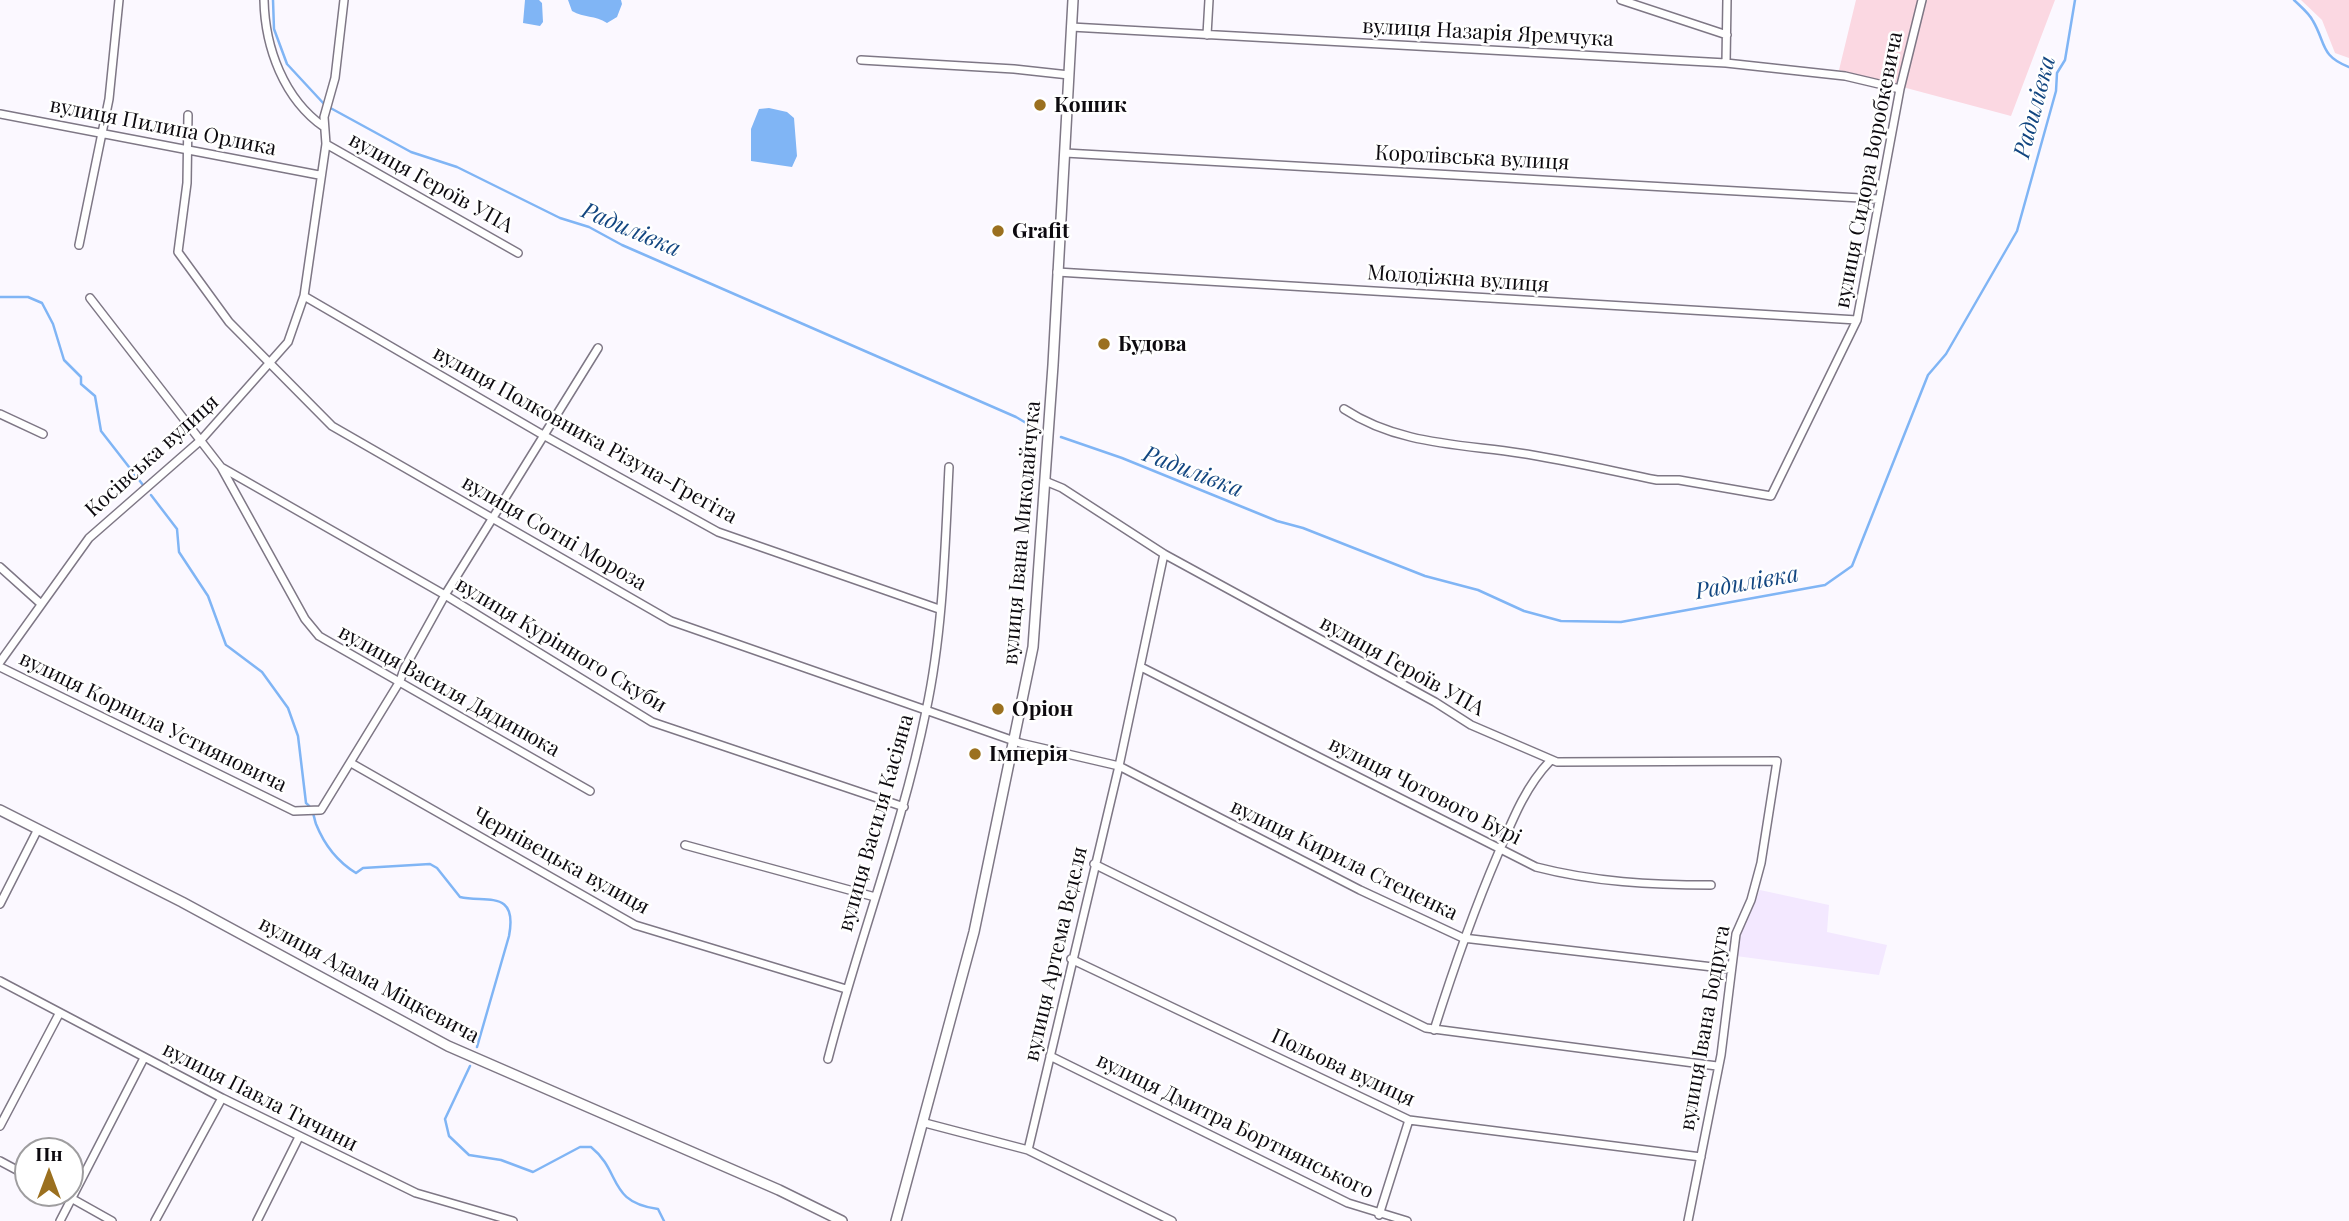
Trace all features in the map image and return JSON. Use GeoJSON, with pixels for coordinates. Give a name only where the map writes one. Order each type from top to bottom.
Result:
{"type":"FeatureCollection","features":[{"type":"Feature","properties":{"kind":"street"},"geometry":{"type":"LineString","coordinates":[[79,245],[109,99],[120,0]]}},
{"type":"Feature","properties":{"kind":"street"},"geometry":{"type":"LineString","coordinates":[[264,0],[268,37],[283,79],[307,112],[324,127]]}},
{"type":"Feature","properties":{"kind":"street","name":"Косівська вулиця"},"geometry":{"type":"LineString","coordinates":[[0,664],[40,603],[96,530],[201,440],[288,342],[304,296],[319,175],[326,144],[326,110],[335,78],[344,0]]}},
{"type":"Feature","properties":{"kind":"street","name":"вулиця Івана Миколайчука"},"geometry":{"type":"LineString","coordinates":[[896,1221],[925,1123],[974,932],[1033,647],[1073,0]]}},
{"type":"Feature","properties":{"kind":"street"},"geometry":{"type":"LineString","coordinates":[[1207,35],[1209,0]]}},
{"type":"Feature","properties":{"kind":"street"},"geometry":{"type":"LineString","coordinates":[[1621,0],[1727,35]]}},
{"type":"Feature","properties":{"kind":"street"},"geometry":{"type":"LineString","coordinates":[[1726,63],[1727,0]]}},
{"type":"Feature","properties":{"kind":"street","name":"вулиця Сидора Воробкевича"},"geometry":{"type":"LineString","coordinates":[[1343,409],[1380,430],[1404,437],[1523,454],[1657,480],[1679,480],[1771,496],[1857,320],[1900,89],[1922,0]]}},
{"type":"Feature","properties":{"kind":"street","name":"вулиця Назарія Яремчука"},"geometry":{"type":"LineString","coordinates":[[1072,27],[1726,63],[1845,76],[1900,89]]}},
{"type":"Feature","properties":{"kind":"street"},"geometry":{"type":"LineString","coordinates":[[861,60],[1069,75]]}},
{"type":"Feature","properties":{"kind":"street","name":"вулиця Пилипа Орлика"},"geometry":{"type":"LineString","coordinates":[[0,114],[319,175]]}},
{"type":"Feature","properties":{"kind":"street","name":"вулиця Сотні Мороза"},"geometry":{"type":"LineString","coordinates":[[188,115],[177,252],[229,322],[332,426],[671,621],[927,708],[1015,741],[1119,766]]}},
{"type":"Feature","properties":{"kind":"street","name":"вулиця Героїв УПА"},"geometry":{"type":"LineString","coordinates":[[326,144],[518,253]]}},
{"type":"Feature","properties":{"kind":"street","name":"Королівська вулиця"},"geometry":{"type":"LineString","coordinates":[[1065,153],[1878,199]]}},
{"type":"Feature","properties":{"kind":"street","name":"Молодіжна вулиця"},"geometry":{"type":"LineString","coordinates":[[1057,272],[1857,320]]}},
{"type":"Feature","properties":{"kind":"street","name":"вулиця Полковника Різуна-Грегіта"},"geometry":{"type":"LineString","coordinates":[[304,296],[543,435],[718,532],[939,609]]}},
{"type":"Feature","properties":{"kind":"street","name":"вулиця Василя Дядинюка"},"geometry":{"type":"LineString","coordinates":[[90,298],[221,467],[310,626],[327,643],[400,681],[590,791]]}},
{"type":"Feature","properties":{"kind":"street"},"geometry":{"type":"LineString","coordinates":[[351,763],[400,681],[445,595],[598,348]]}},
{"type":"Feature","properties":{"kind":"street"},"geometry":{"type":"LineString","coordinates":[[0,414],[43,434]]}},
{"type":"Feature","properties":{"kind":"street","name":"вулиця Курінного Скуби"},"geometry":{"type":"LineString","coordinates":[[221,467],[445,595],[652,722],[904,807]]}},
{"type":"Feature","properties":{"kind":"street","name":"вулиця Василя Касіяна"},"geometry":{"type":"LineString","coordinates":[[828,1059],[846,989],[904,807],[927,708],[939,609],[949,467]]}},
{"type":"Feature","properties":{"kind":"street","name":"вулиця Героїв УПА"},"geometry":{"type":"LineString","coordinates":[[1045,481],[1062,488],[1164,554],[1435,702],[1471,725],[1550,761],[1777,761]]}},
{"type":"Feature","properties":{"kind":"street","name":"вулиця Артема Веделя"},"geometry":{"type":"LineString","coordinates":[[1028,1150],[1119,766],[1127,715],[1141,667],[1150,610],[1164,554]]}},
{"type":"Feature","properties":{"kind":"street"},"geometry":{"type":"LineString","coordinates":[[0,567],[40,603]]}},
{"type":"Feature","properties":{"kind":"street","name":"вулиця Корнила Устияновича"},"geometry":{"type":"LineString","coordinates":[[0,664],[291,809],[309,813],[326,807],[351,763]]}},
{"type":"Feature","properties":{"kind":"street","name":"вулиця Чотового Бурі"},"geometry":{"type":"LineString","coordinates":[[1141,667],[1536,867],[1575,877],[1649,886],[1711,885]]}},
{"type":"Feature","properties":{"kind":"street"},"geometry":{"type":"LineString","coordinates":[[1434,1031],[1463,938],[1500,849],[1527,792],[1550,761]]}},
{"type":"Feature","properties":{"kind":"street","name":"вулиця Івана Бодруга"},"geometry":{"type":"LineString","coordinates":[[1688,1221],[1717,1066],[1737,929],[1751,900],[1761,863],[1777,761]]}},
{"type":"Feature","properties":{"kind":"street","name":"Чернівецька вулиця"},"geometry":{"type":"LineString","coordinates":[[351,763],[635,925],[846,989]]}},
{"type":"Feature","properties":{"kind":"street","name":"вулиця Кирила Стеценка"},"geometry":{"type":"LineString","coordinates":[[1119,766],[1360,890],[1463,938],[1730,969]]}},
{"type":"Feature","properties":{"kind":"street","name":"вулиця Адама Міцкевича"},"geometry":{"type":"LineString","coordinates":[[0,810],[468,1055],[779,1190],[842,1221]]}},
{"type":"Feature","properties":{"kind":"street"},"geometry":{"type":"LineString","coordinates":[[0,904],[38,829]]}},
{"type":"Feature","properties":{"kind":"street"},"geometry":{"type":"LineString","coordinates":[[685,845],[875,897]]}},
{"type":"Feature","properties":{"kind":"street"},"geometry":{"type":"LineString","coordinates":[[1094,864],[1434,1031],[1717,1066]]}},
{"type":"Feature","properties":{"kind":"street","name":"Польова вулиця"},"geometry":{"type":"LineString","coordinates":[[1072,959],[1409,1120],[1700,1157]]}},
{"type":"Feature","properties":{"kind":"street","name":"вулиця Павла Тичини"},"geometry":{"type":"LineString","coordinates":[[0,981],[222,1098],[416,1194],[513,1221]]}},
{"type":"Feature","properties":{"kind":"street"},"geometry":{"type":"LineString","coordinates":[[0,1126],[59,1014]]}},
{"type":"Feature","properties":{"kind":"street","name":"вулиця Дмитра Бортнянського"},"geometry":{"type":"LineString","coordinates":[[1050,1056],[1348,1203],[1379,1215],[1407,1221]]}},
{"type":"Feature","properties":{"kind":"street"},"geometry":{"type":"LineString","coordinates":[[84,1175],[144,1058]]}},
{"type":"Feature","properties":{"kind":"street"},"geometry":{"type":"LineString","coordinates":[[155,1221],[222,1098]]}},
{"type":"Feature","properties":{"kind":"street"},"geometry":{"type":"LineString","coordinates":[[1379,1215],[1409,1120]]}},
{"type":"Feature","properties":{"kind":"street"},"geometry":{"type":"LineString","coordinates":[[925,1123],[1028,1150],[1172,1221]]}},
{"type":"Feature","properties":{"kind":"street"},"geometry":{"type":"LineString","coordinates":[[257,1221],[299,1137]]}},
{"type":"Feature","properties":{"kind":"street"},"geometry":{"type":"LineString","coordinates":[[84,1205],[113,1221]]}},
{"type":"Feature","properties":{"kind":"shaded area"},"geometry":{"type":"Polygon","coordinates":[[[1856,0],[2055,0],[2011,116],[1839,70],[1856,0]]]}},
{"type":"Feature","properties":{"kind":"shaded area"},"geometry":{"type":"Polygon","coordinates":[[[2301,0],[2349,0],[2349,58],[2335,53],[2322,20],[2301,0]]]}},
{"type":"Feature","properties":{"kind":"shaded area"},"geometry":{"type":"Polygon","coordinates":[[[1760,890],[1829,905],[1827,932],[1887,945],[1879,975],[1736,956],[1741,931],[1760,890]]]}},
{"type":"Feature","properties":{"kind":"water"},"geometry":{"type":"Polygon","coordinates":[[[525,0],[539,0],[542,3],[543,22],[540,26],[523,23],[525,0]]]}},
{"type":"Feature","properties":{"kind":"water"},"geometry":{"type":"Polygon","coordinates":[[[568,0],[621,0],[622,4],[617,17],[607,23],[572,11],[568,0]]]}},
{"type":"Feature","properties":{"kind":"water"},"geometry":{"type":"Polygon","coordinates":[[[759,109],[787,112],[794,118],[797,156],[792,167],[751,161],[751,129],[759,109]]]}},
{"type":"Feature","properties":{"kind":"waterway","name":"Радилівка"},"geometry":{"type":"LineString","coordinates":[[273,0],[274,29],[287,64],[325,105],[411,152],[457,167],[560,218],[589,227],[622,245],[1016,417],[1038,430]]}},
{"type":"Feature","properties":{"kind":"waterway","name":"Радилівка"},"geometry":{"type":"LineString","coordinates":[[1061,437],[1122,458],[1277,521],[1303,528],[1425,576],[1478,590],[1524,611],[1561,621],[1621,622],[1825,585],[1852,566],[1928,375],[1946,354],[2017,231],[2056,91],[2057,73],[2065,60],[2075,0]]}},
{"type":"Feature","properties":{"kind":"waterway","name":"Радилівка"},"geometry":{"type":"LineString","coordinates":[[2294,0],[2311,18],[2328,53],[2349,67]]}},
{"type":"Feature","properties":{"kind":"waterway"},"geometry":{"type":"LineString","coordinates":[[0,297],[28,297],[42,303],[53,324],[64,360],[81,377],[81,384],[95,396],[101,431],[143,485]]}},
{"type":"Feature","properties":{"kind":"waterway"},"geometry":{"type":"LineString","coordinates":[[151,495],[177,529],[179,552],[208,596],[226,645],[262,672],[288,708],[298,736],[306,803],[332,852],[356,873],[363,868],[430,864],[437,868],[460,897],[498,901],[509,911],[509,936],[477,1047]]}},
{"type":"Feature","properties":{"kind":"waterway"},"geometry":{"type":"LineString","coordinates":[[470,1066],[445,1119],[449,1136],[469,1155],[501,1160],[533,1172],[580,1147],[591,1147],[601,1157],[623,1193],[630,1200],[658,1209],[664,1221]]}},
{"type":"Feature","properties":{"kind":"place","name":"Кошик"},"geometry":{"type":"Point","coordinates":[1040,105]}},
{"type":"Feature","properties":{"kind":"place","name":"Grafit"},"geometry":{"type":"Point","coordinates":[998,231]}},
{"type":"Feature","properties":{"kind":"place","name":"Будова"},"geometry":{"type":"Point","coordinates":[1104,344]}},
{"type":"Feature","properties":{"kind":"place","name":"Оріон"},"geometry":{"type":"Point","coordinates":[998,709]}},
{"type":"Feature","properties":{"kind":"place","name":"Імперія"},"geometry":{"type":"Point","coordinates":[975,754]}}]}
